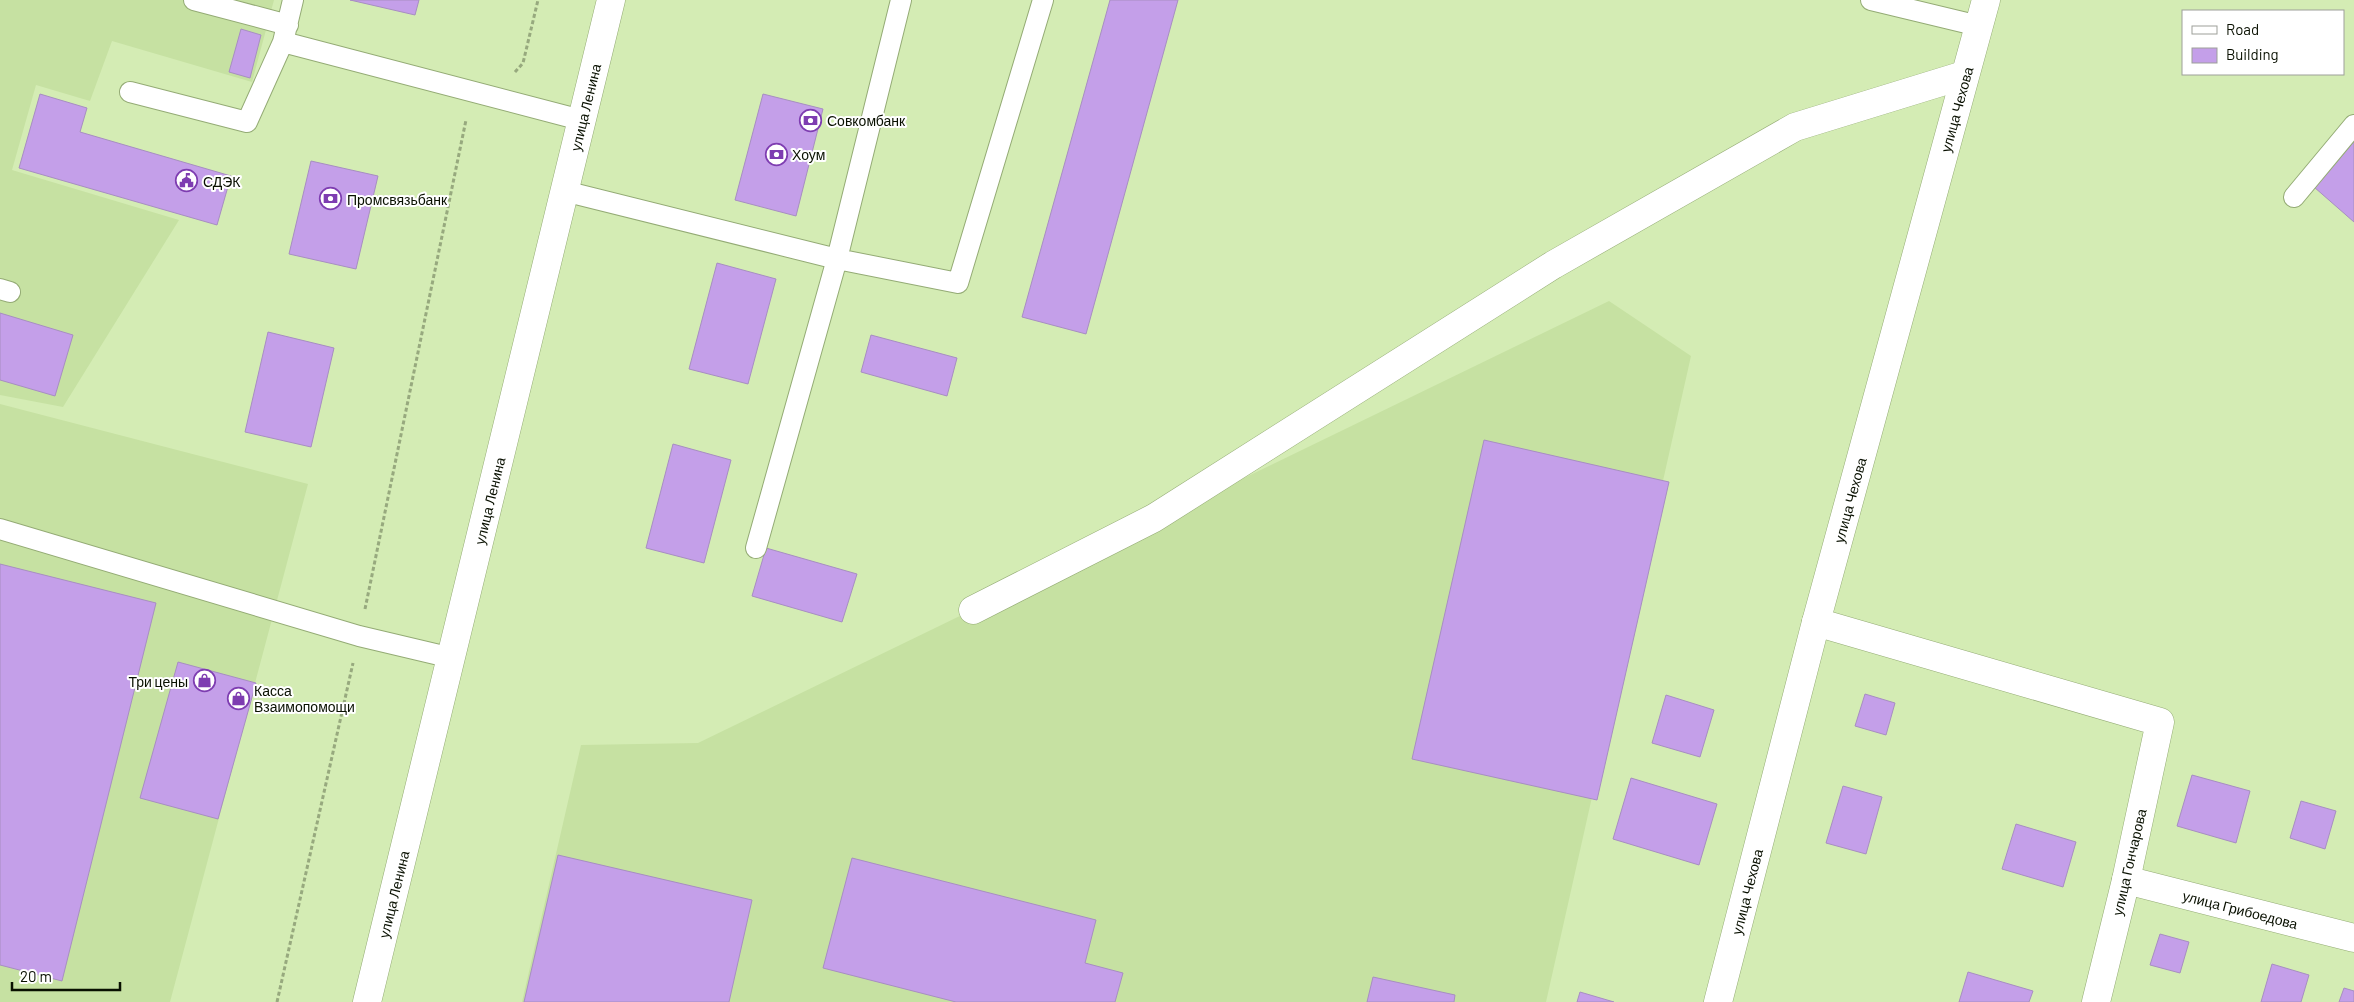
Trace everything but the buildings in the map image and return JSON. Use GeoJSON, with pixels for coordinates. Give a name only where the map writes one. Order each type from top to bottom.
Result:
{"type":"FeatureCollection","features":[{"type":"Feature","properties":{"kind":"street","name":"улица Ленина"},"geometry":{"type":"LineString","coordinates":[[367,1002],[611,0]]}},
{"type":"Feature","properties":{"kind":"street","name":"улица Чехова"},"geometry":{"type":"LineString","coordinates":[[1718,1002],[1816,622],[1986,0]]}},
{"type":"Feature","properties":{"kind":"street"},"geometry":{"type":"LineString","coordinates":[[973,610],[1154,518],[1553,265],[1795,127],[1964,75]]}},
{"type":"Feature","properties":{"kind":"street","name":"улица Гончарова"},"geometry":{"type":"LineString","coordinates":[[1816,622],[2160,722],[2126,880],[2096,1002]]}},
{"type":"Feature","properties":{"kind":"street","name":"улица Грибоедова"},"geometry":{"type":"LineString","coordinates":[[2126,880],[2354,938]]}},
{"type":"Feature","properties":{"kind":"lane"},"geometry":{"type":"LineString","coordinates":[[194,0],[285,33],[492,96],[581,120]]}},
{"type":"Feature","properties":{"kind":"lane"},"geometry":{"type":"LineString","coordinates":[[130,92],[247,122],[285,33],[293,0]]}},
{"type":"Feature","properties":{"kind":"lane"},"geometry":{"type":"LineString","coordinates":[[756,548],[837,259],[901,0]]}},
{"type":"Feature","properties":{"kind":"lane"},"geometry":{"type":"LineString","coordinates":[[564,191],[837,259],[958,283],[1043,0]]}},
{"type":"Feature","properties":{"kind":"lane"},"geometry":{"type":"LineString","coordinates":[[1871,0],[1979,26]]}},
{"type":"Feature","properties":{"kind":"lane"},"geometry":{"type":"LineString","coordinates":[[2294,197],[2354,125]]}},
{"type":"Feature","properties":{"kind":"lane"},"geometry":{"type":"LineString","coordinates":[[0,529],[359,636],[452,658]]}},
{"type":"Feature","properties":{"kind":"path"},"geometry":{"type":"LineString","coordinates":[[277,1002],[359,636],[466,118],[492,96],[523,63],[538,0]]}},
{"type":"Feature","properties":{"kind":"shaded area"},"geometry":{"type":"Polygon","coordinates":[[[0,0],[274,0],[252,82],[112,41],[90,101],[36,85],[12,170],[179,220],[63,407],[0,395],[0,0]]]}},
{"type":"Feature","properties":{"kind":"shaded area"},"geometry":{"type":"Polygon","coordinates":[[[1609,301],[1691,356],[1546,1002],[522,1002],[581,745],[698,743],[1609,301]]]}},
{"type":"Feature","properties":{"kind":"shaded area"},"geometry":{"type":"Polygon","coordinates":[[[0,404],[308,484],[170,1002],[0,1002],[0,404]]]}},
{"type":"Feature","properties":{"kind":"place","name":"Совкомбанк"},"geometry":{"type":"Point","coordinates":[811,120]}},
{"type":"Feature","properties":{"kind":"place","name":"Хоум"},"geometry":{"type":"Point","coordinates":[776,154]}},
{"type":"Feature","properties":{"kind":"place","name":"СДЭК"},"geometry":{"type":"Point","coordinates":[187,181]}},
{"type":"Feature","properties":{"kind":"place","name":"Промсвязьбанк"},"geometry":{"type":"Point","coordinates":[331,199]}},
{"type":"Feature","properties":{"kind":"place","name":"Три цены"},"geometry":{"type":"Point","coordinates":[204,681]}},
{"type":"Feature","properties":{"kind":"place","name":"Касса Взаимопомощи"},"geometry":{"type":"Point","coordinates":[238,698]}}]}
